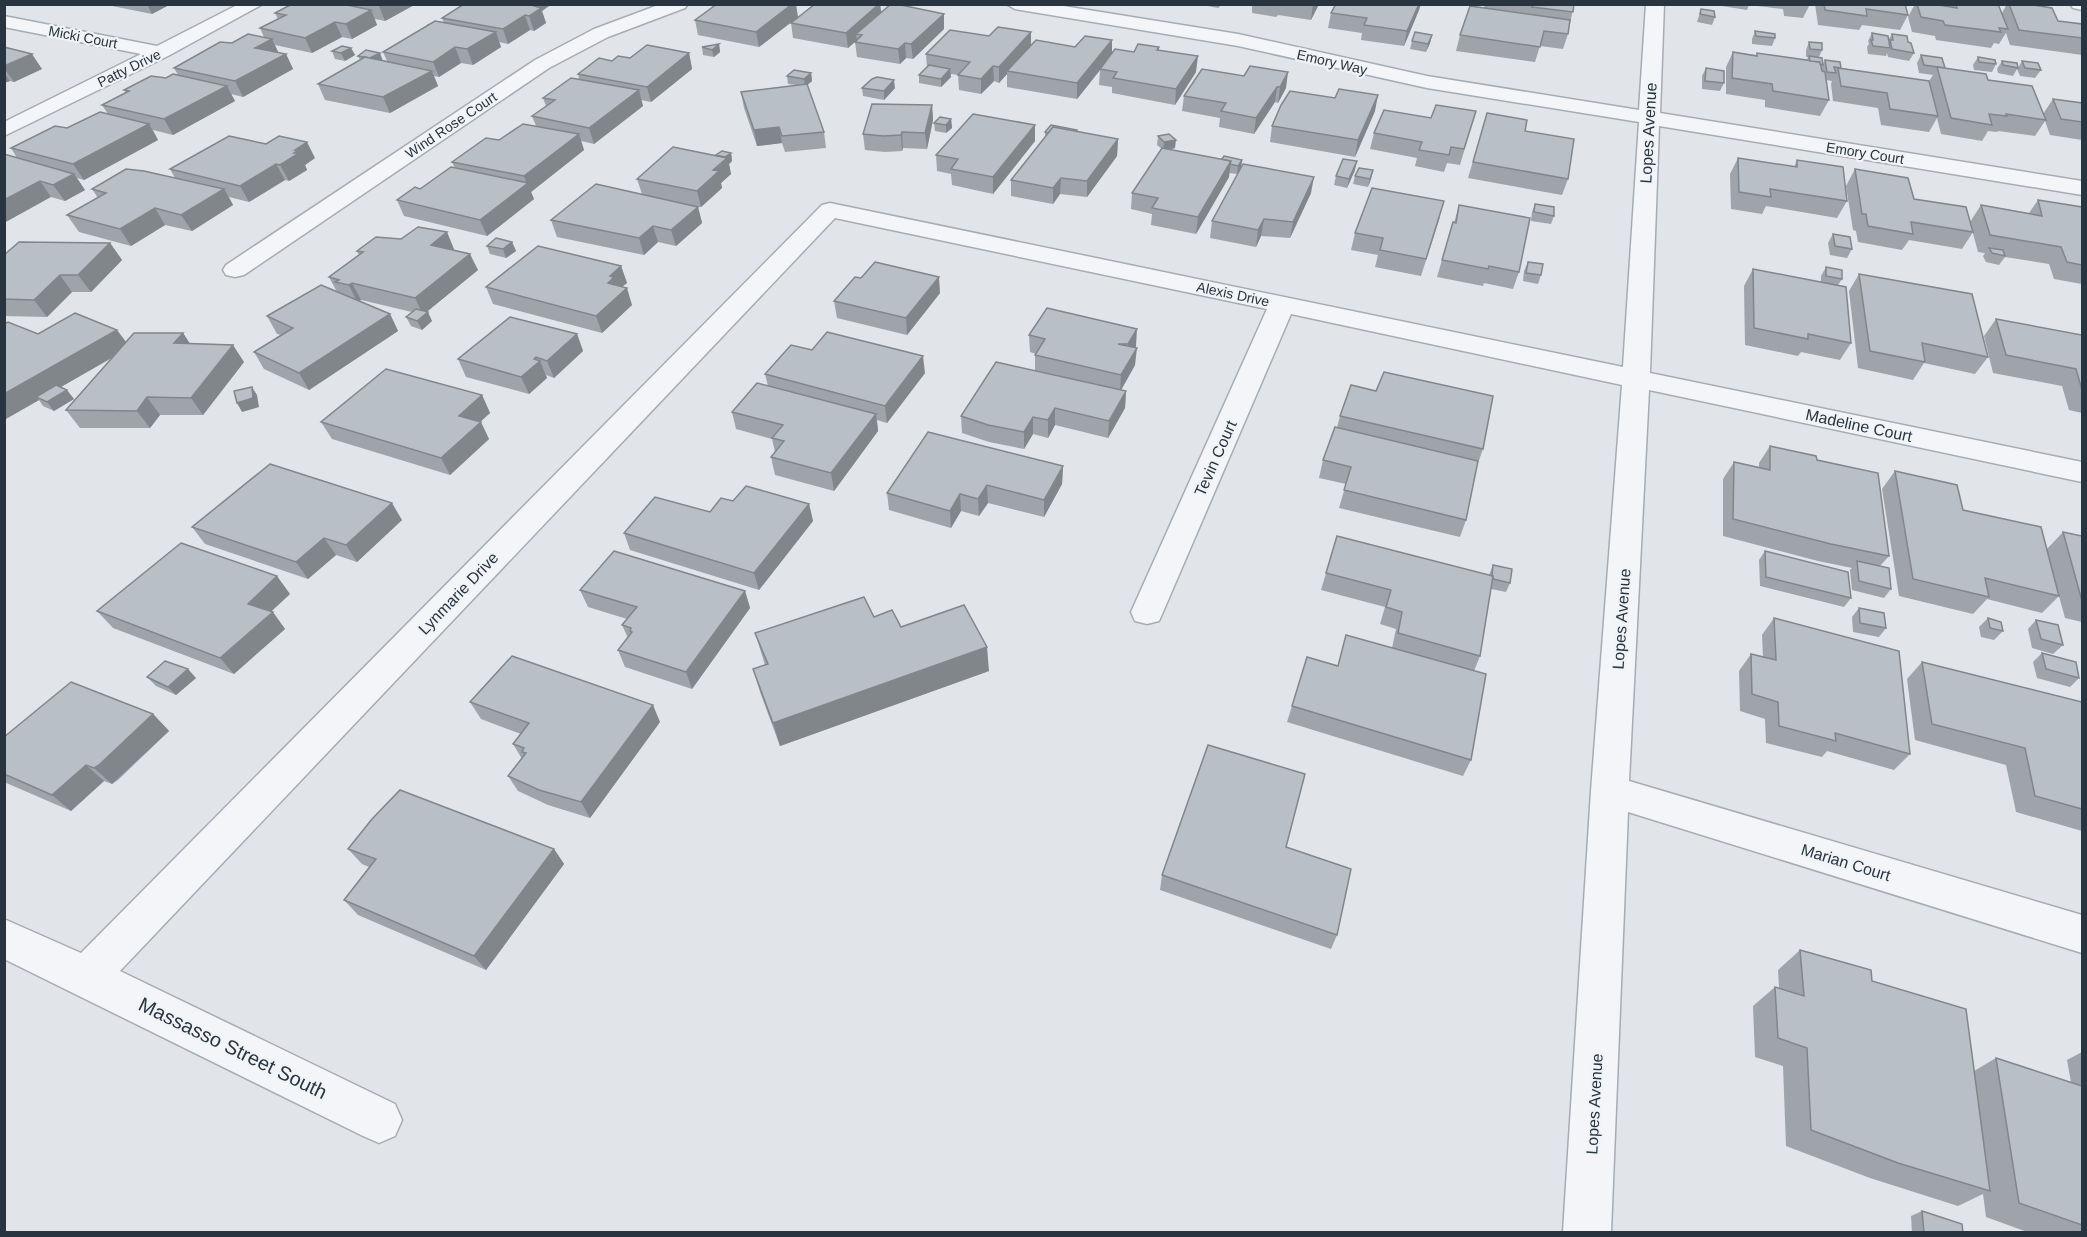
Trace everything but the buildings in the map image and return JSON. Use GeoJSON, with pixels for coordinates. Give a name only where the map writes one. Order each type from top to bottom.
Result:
{"type":"FeatureCollection","features":[{"type":"Feature","properties":{"kind":"street","name":"Patty Drive"},"geometry":{"type":"LineString","coordinates":[[4,130],[254,4]]}},
{"type":"Feature","properties":{"kind":"street","name":"Wind Rose Court"},"geometry":{"type":"LineString","coordinates":[[235,270],[542,64],[601,33],[679,4]]}},
{"type":"Feature","properties":{"kind":"street","name":"Emory Way"},"geometry":{"type":"LineString","coordinates":[[1015,4],[1238,40],[1385,74],[1648,118]]}},
{"type":"Feature","properties":{"kind":"street","name":"Lopes Avenue"},"geometry":{"type":"LineString","coordinates":[[1587,1233],[1655,4]]}},
{"type":"Feature","properties":{"kind":"street","name":"Micki Court"},"geometry":{"type":"LineString","coordinates":[[4,21],[161,52]]}},
{"type":"Feature","properties":{"kind":"street","name":"Emory Court"},"geometry":{"type":"LineString","coordinates":[[1648,118],[2082,188]]}},
{"type":"Feature","properties":{"kind":"street","name":"Alexis Drive"},"geometry":{"type":"LineString","coordinates":[[830,210],[1636,379]]}},
{"type":"Feature","properties":{"kind":"street","name":"Lynmarie Drive"},"geometry":{"type":"LineString","coordinates":[[87,976],[830,210]]}},
{"type":"Feature","properties":{"kind":"street","name":"Tevin Court"},"geometry":{"type":"LineString","coordinates":[[1147,612],[1282,305]]}},
{"type":"Feature","properties":{"kind":"street","name":"Madeline Court"},"geometry":{"type":"LineString","coordinates":[[1636,379],[2082,472]]}},
{"type":"Feature","properties":{"kind":"street","name":"Marian Court"},"geometry":{"type":"LineString","coordinates":[[1610,791],[2082,934]]}},
{"type":"Feature","properties":{"kind":"street","name":"Massasso Street South"},"geometry":{"type":"LineString","coordinates":[[4,938],[87,976],[380,1120]]}}]}
